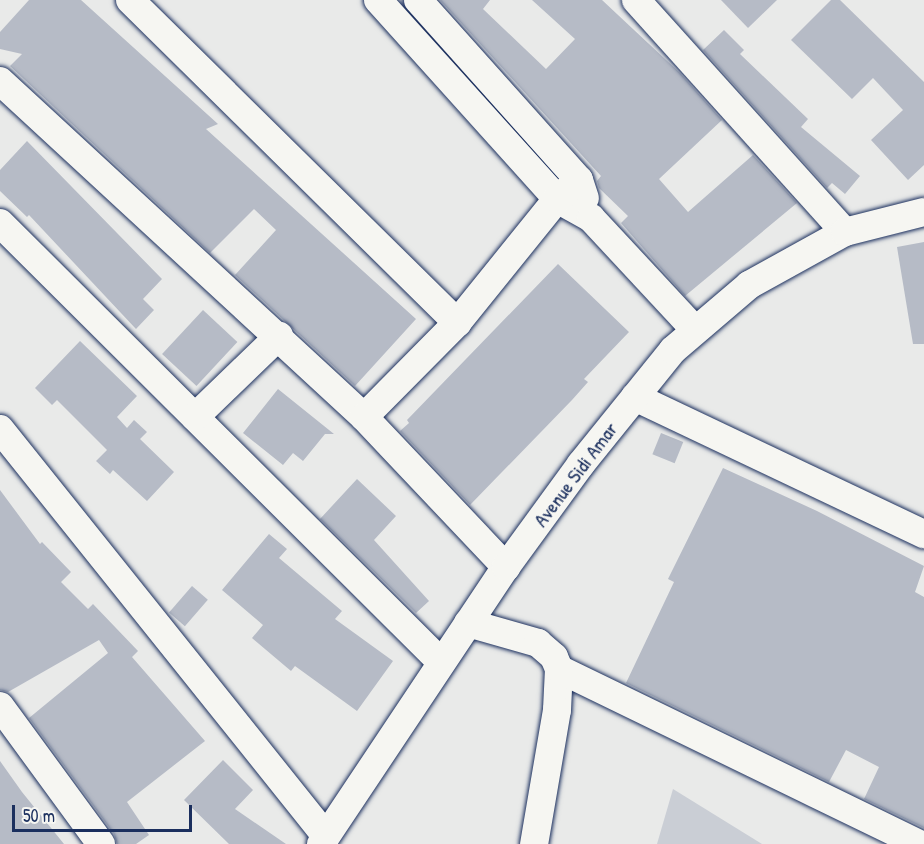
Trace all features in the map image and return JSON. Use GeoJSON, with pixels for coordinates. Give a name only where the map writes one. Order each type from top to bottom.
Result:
{"type":"FeatureCollection","features":[{"type":"Feature","properties":{"kind":"street"},"geometry":{"type":"LineString","coordinates":[[130,0],[457,323]]}},
{"type":"Feature","properties":{"kind":"street"},"geometry":{"type":"LineString","coordinates":[[378,0],[557,199],[591,218],[695,330]]}},
{"type":"Feature","properties":{"kind":"street"},"geometry":{"type":"LineString","coordinates":[[418,0],[579,180],[591,218]]}},
{"type":"Feature","properties":{"kind":"street"},"geometry":{"type":"LineString","coordinates":[[636,0],[845,232]]}},
{"type":"Feature","properties":{"kind":"street"},"geometry":{"type":"LineString","coordinates":[[0,81],[279,336],[364,417],[506,567]]}},
{"type":"Feature","properties":{"kind":"street"},"geometry":{"type":"LineString","coordinates":[[364,417],[457,323],[557,199],[579,180]]}},
{"type":"Feature","properties":{"kind":"street","name":"Avenue Sidi Amar"},"geometry":{"type":"LineString","coordinates":[[324,840],[506,567],[673,350],[749,285],[845,232],[924,212]]}},
{"type":"Feature","properties":{"kind":"street"},"geometry":{"type":"LineString","coordinates":[[0,223],[441,662]]}},
{"type":"Feature","properties":{"kind":"street"},"geometry":{"type":"LineString","coordinates":[[195,417],[279,336]]}},
{"type":"Feature","properties":{"kind":"street"},"geometry":{"type":"LineString","coordinates":[[635,397],[924,534]]}},
{"type":"Feature","properties":{"kind":"street"},"geometry":{"type":"LineString","coordinates":[[0,429],[324,840]]}},
{"type":"Feature","properties":{"kind":"street"},"geometry":{"type":"LineString","coordinates":[[468,623],[538,643],[554,657],[559,669],[557,710],[534,844]]}},
{"type":"Feature","properties":{"kind":"street"},"geometry":{"type":"LineString","coordinates":[[559,669],[919,844]]}},
{"type":"Feature","properties":{"kind":"street"},"geometry":{"type":"LineString","coordinates":[[0,706],[101,844]]}},
{"type":"Feature","properties":{"kind":"shaded area"},"geometry":{"type":"Polygon","coordinates":[[[673,789],[762,844],[657,844],[673,789]]]}},
{"type":"Feature","properties":{"kind":"building"},"geometry":{"type":"Polygon","coordinates":[[[29,0],[81,0],[218,124],[206,129],[416,319],[355,386],[235,275],[276,230],[254,209],[210,253],[10,66],[22,54],[0,49],[0,32],[29,0]]]}},
{"type":"Feature","properties":{"kind":"building"},"geometry":{"type":"Polygon","coordinates":[[[440,0],[490,0],[483,9],[546,69],[575,39],[532,0],[602,0],[680,73],[722,120],[659,179],[688,212],[753,155],[797,203],[685,296],[621,223],[628,216],[599,188],[597,181],[601,176],[440,0]]]}},
{"type":"Feature","properties":{"kind":"building"},"geometry":{"type":"Polygon","coordinates":[[[721,0],[777,0],[748,28],[721,0]]]}},
{"type":"Feature","properties":{"kind":"building"},"geometry":{"type":"Polygon","coordinates":[[[831,0],[840,0],[924,82],[924,165],[908,180],[871,140],[903,110],[873,78],[852,99],[791,40],[831,0]]]}},
{"type":"Feature","properties":{"kind":"building"},"geometry":{"type":"Polygon","coordinates":[[[724,30],[744,50],[740,54],[808,119],[801,127],[860,176],[845,194],[832,183],[827,188],[703,50],[724,30]]]}},
{"type":"Feature","properties":{"kind":"building"},"geometry":{"type":"Polygon","coordinates":[[[27,141],[162,279],[143,299],[154,310],[136,329],[29,215],[27,217],[0,191],[0,170],[27,141]]]}},
{"type":"Feature","properties":{"kind":"building"},"geometry":{"type":"Polygon","coordinates":[[[924,242],[924,344],[913,344],[897,247],[924,242]]]}},
{"type":"Feature","properties":{"kind":"building"},"geometry":{"type":"Polygon","coordinates":[[[558,264],[629,332],[584,379],[588,382],[572,400],[470,505],[400,431],[409,423],[407,420],[558,264]]]}},
{"type":"Feature","properties":{"kind":"building"},"geometry":{"type":"Polygon","coordinates":[[[203,310],[237,342],[196,386],[162,354],[203,310]]]}},
{"type":"Feature","properties":{"kind":"building"},"geometry":{"type":"Polygon","coordinates":[[[80,341],[137,396],[117,417],[127,428],[134,420],[147,432],[140,439],[174,472],[147,501],[113,470],[110,474],[96,461],[107,450],[57,400],[52,405],[35,388],[80,341]]]}},
{"type":"Feature","properties":{"kind":"building"},"geometry":{"type":"Polygon","coordinates":[[[278,389],[334,434],[325,434],[303,461],[293,453],[283,465],[243,433],[278,389]]]}},
{"type":"Feature","properties":{"kind":"building"},"geometry":{"type":"Polygon","coordinates":[[[661,433],[683,442],[675,463],[652,454],[661,433]]]}},
{"type":"Feature","properties":{"kind":"building"},"geometry":{"type":"Polygon","coordinates":[[[723,468],[817,511],[924,566],[915,592],[924,597],[924,828],[864,799],[879,767],[846,750],[829,782],[626,683],[674,582],[668,579],[723,468]]]}},
{"type":"Feature","properties":{"kind":"building"},"geometry":{"type":"Polygon","coordinates":[[[357,479],[396,516],[374,540],[429,601],[416,613],[320,519],[357,479]]]}},
{"type":"Feature","properties":{"kind":"building"},"geometry":{"type":"Polygon","coordinates":[[[0,490],[40,544],[42,542],[71,572],[61,582],[88,609],[93,604],[138,651],[132,657],[205,741],[127,802],[149,835],[136,844],[117,844],[114,834],[29,718],[108,653],[99,640],[8,692],[0,690],[0,490]]]}},
{"type":"Feature","properties":{"kind":"building"},"geometry":{"type":"Polygon","coordinates":[[[269,534],[287,549],[279,558],[342,611],[335,619],[393,661],[357,711],[295,666],[291,671],[252,638],[263,625],[222,590],[269,534]]]}},
{"type":"Feature","properties":{"kind":"building"},"geometry":{"type":"Polygon","coordinates":[[[192,586],[208,600],[185,626],[169,612],[192,586]]]}},
{"type":"Feature","properties":{"kind":"building"},"geometry":{"type":"Polygon","coordinates":[[[223,760],[253,790],[235,809],[286,844],[229,844],[184,800],[223,760]]]}},
{"type":"Feature","properties":{"kind":"building"},"geometry":{"type":"Polygon","coordinates":[[[0,761],[22,792],[64,844],[0,844],[0,761]]]}}]}
